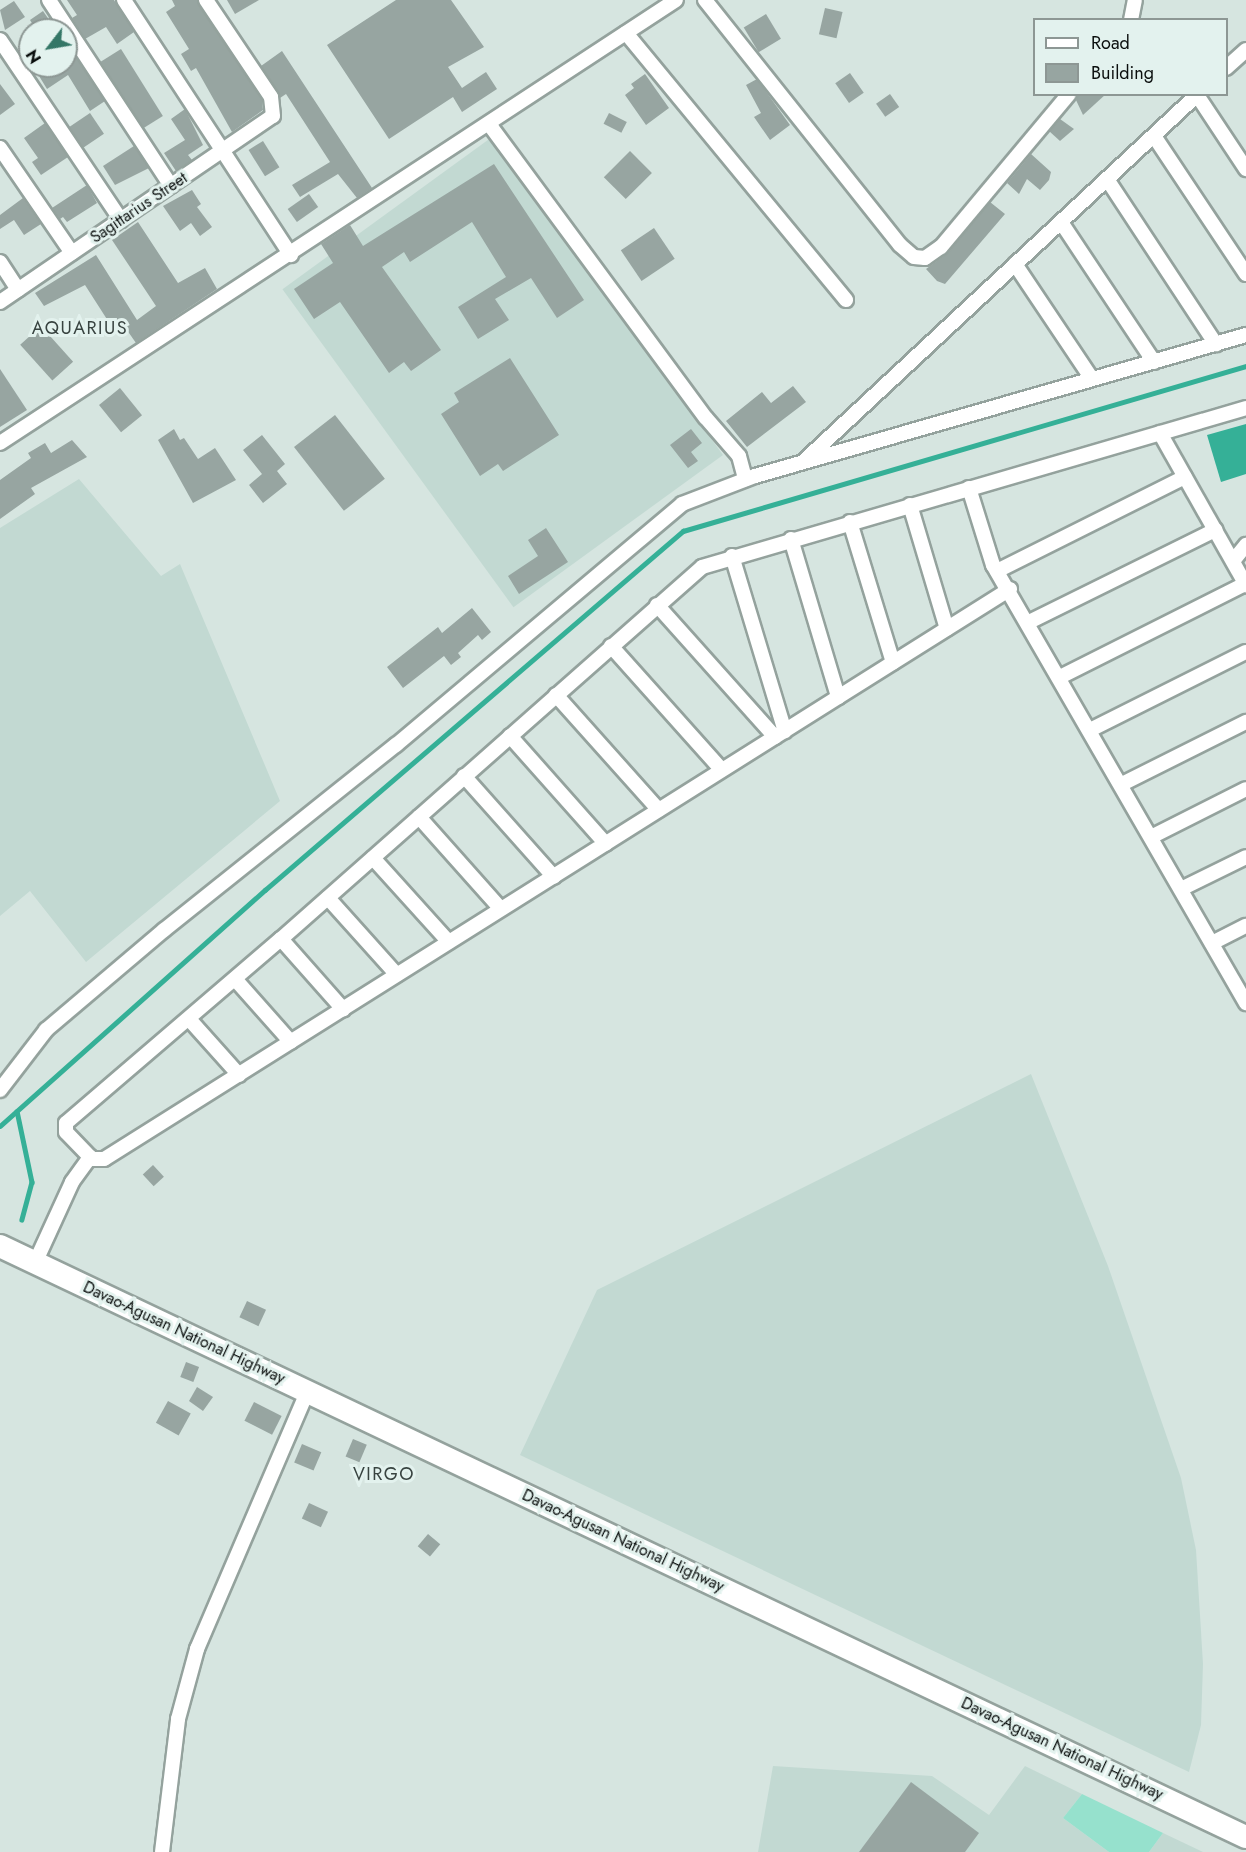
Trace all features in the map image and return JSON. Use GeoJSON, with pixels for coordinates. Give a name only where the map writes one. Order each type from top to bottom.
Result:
{"type":"FeatureCollection","features":[{"type":"Feature","properties":{"kind":"highway","name":"Davao-Agusan National Highway"},"geometry":{"type":"LineString","coordinates":[[0,1246],[1246,1837]]}},
{"type":"Feature","properties":{"kind":"street"},"geometry":{"type":"LineString","coordinates":[[49,0],[171,186]]}},
{"type":"Feature","properties":{"kind":"street"},"geometry":{"type":"LineString","coordinates":[[124,0],[291,255]]}},
{"type":"Feature","properties":{"kind":"street","name":"Sagittarius Street"},"geometry":{"type":"LineString","coordinates":[[0,302],[267,121],[274,111],[271,97],[206,0]]}},
{"type":"Feature","properties":{"kind":"street"},"geometry":{"type":"LineString","coordinates":[[0,443],[291,255],[676,0]]}},
{"type":"Feature","properties":{"kind":"street"},"geometry":{"type":"LineString","coordinates":[[705,0],[900,245],[914,257],[924,258],[940,247],[1067,96]]}},
{"type":"Feature","properties":{"kind":"street"},"geometry":{"type":"LineString","coordinates":[[1132,18],[1136,0]]}},
{"type":"Feature","properties":{"kind":"street"},"geometry":{"type":"LineString","coordinates":[[626,33],[846,300]]}},
{"type":"Feature","properties":{"kind":"street"},"geometry":{"type":"LineString","coordinates":[[0,40],[121,220]]}},
{"type":"Feature","properties":{"kind":"street"},"geometry":{"type":"LineString","coordinates":[[1228,67],[1245,53]]}},
{"type":"Feature","properties":{"kind":"street"},"geometry":{"type":"LineString","coordinates":[[802,463],[1197,96]]}},
{"type":"Feature","properties":{"kind":"street"},"geometry":{"type":"LineString","coordinates":[[1199,96],[1246,169]]}},
{"type":"Feature","properties":{"kind":"street"},"geometry":{"type":"LineString","coordinates":[[489,124],[706,418],[735,451],[745,479]]}},
{"type":"Feature","properties":{"kind":"street"},"geometry":{"type":"LineString","coordinates":[[1154,136],[1246,274]]}},
{"type":"Feature","properties":{"kind":"street"},"geometry":{"type":"LineString","coordinates":[[0,148],[72,253]]}},
{"type":"Feature","properties":{"kind":"street"},"geometry":{"type":"LineString","coordinates":[[1107,180],[1216,344]]}},
{"type":"Feature","properties":{"kind":"street"},"geometry":{"type":"LineString","coordinates":[[1061,222],[1154,362]]}},
{"type":"Feature","properties":{"kind":"street"},"geometry":{"type":"LineString","coordinates":[[0,262],[18,290]]}},
{"type":"Feature","properties":{"kind":"street"},"geometry":{"type":"LineString","coordinates":[[1015,264],[1092,380]]}},
{"type":"Feature","properties":{"kind":"street"},"geometry":{"type":"LineString","coordinates":[[0,1090],[46,1030],[164,930],[396,745],[665,516],[698,496],[745,479],[1246,335]]}},
{"type":"Feature","properties":{"kind":"street"},"geometry":{"type":"LineString","coordinates":[[1010,589],[104,1160],[90,1157],[66,1132],[66,1124],[328,898],[695,571],[732,556],[1246,408]]}},
{"type":"Feature","properties":{"kind":"street"},"geometry":{"type":"LineString","coordinates":[[1060,676],[1246,584],[1160,433]]}},
{"type":"Feature","properties":{"kind":"street"},"geometry":{"type":"LineString","coordinates":[[997,571],[1185,477]]}},
{"type":"Feature","properties":{"kind":"street"},"geometry":{"type":"LineString","coordinates":[[969,488],[997,571],[1010,589],[1246,1003]]}},
{"type":"Feature","properties":{"kind":"street"},"geometry":{"type":"LineString","coordinates":[[910,505],[947,629]]}},
{"type":"Feature","properties":{"kind":"street"},"geometry":{"type":"LineString","coordinates":[[850,522],[893,663]]}},
{"type":"Feature","properties":{"kind":"street"},"geometry":{"type":"LineString","coordinates":[[1029,622],[1215,530]]}},
{"type":"Feature","properties":{"kind":"street"},"geometry":{"type":"LineString","coordinates":[[791,539],[838,697]]}},
{"type":"Feature","properties":{"kind":"street"},"geometry":{"type":"LineString","coordinates":[[1233,561],[1246,545]]}},
{"type":"Feature","properties":{"kind":"street"},"geometry":{"type":"LineString","coordinates":[[732,556],[780,734]]}},
{"type":"Feature","properties":{"kind":"street"},"geometry":{"type":"LineString","coordinates":[[657,605],[780,734]]}},
{"type":"Feature","properties":{"kind":"street"},"geometry":{"type":"LineString","coordinates":[[611,646],[722,770]]}},
{"type":"Feature","properties":{"kind":"street"},"geometry":{"type":"LineString","coordinates":[[1090,730],[1246,652]]}},
{"type":"Feature","properties":{"kind":"street"},"geometry":{"type":"LineString","coordinates":[[556,695],[659,810]]}},
{"type":"Feature","properties":{"kind":"street"},"geometry":{"type":"LineString","coordinates":[[1122,784],[1246,722]]}},
{"type":"Feature","properties":{"kind":"street"},"geometry":{"type":"LineString","coordinates":[[510,736],[606,844]]}},
{"type":"Feature","properties":{"kind":"street"},"geometry":{"type":"LineString","coordinates":[[464,776],[554,877]]}},
{"type":"Feature","properties":{"kind":"street"},"geometry":{"type":"LineString","coordinates":[[1151,837],[1246,789]]}},
{"type":"Feature","properties":{"kind":"street"},"geometry":{"type":"LineString","coordinates":[[419,817],[501,909]]}},
{"type":"Feature","properties":{"kind":"street"},"geometry":{"type":"LineString","coordinates":[[1181,889],[1246,857]]}},
{"type":"Feature","properties":{"kind":"street"},"geometry":{"type":"LineString","coordinates":[[373,858],[449,942]]}},
{"type":"Feature","properties":{"kind":"street"},"geometry":{"type":"LineString","coordinates":[[328,898],[397,975]]}},
{"type":"Feature","properties":{"kind":"street"},"geometry":{"type":"LineString","coordinates":[[1212,943],[1246,926]]}},
{"type":"Feature","properties":{"kind":"street"},"geometry":{"type":"LineString","coordinates":[[281,939],[344,1009]]}},
{"type":"Feature","properties":{"kind":"street"},"geometry":{"type":"LineString","coordinates":[[235,979],[291,1042]]}},
{"type":"Feature","properties":{"kind":"street"},"geometry":{"type":"LineString","coordinates":[[189,1019],[239,1075]]}},
{"type":"Feature","properties":{"kind":"street"},"geometry":{"type":"LineString","coordinates":[[35,1263],[72,1182],[90,1157]]}},
{"type":"Feature","properties":{"kind":"street"},"geometry":{"type":"LineString","coordinates":[[162,1852],[178,1719],[197,1649],[307,1392]]}},
{"type":"Feature","properties":{"kind":"shaded area"},"geometry":{"type":"Polygon","coordinates":[[[492,137],[723,455],[513,607],[282,289],[492,137]]]}},
{"type":"Feature","properties":{"kind":"shaded area"},"geometry":{"type":"Polygon","coordinates":[[[1246,424],[1246,474],[1221,482],[1207,435],[1246,424]]]}},
{"type":"Feature","properties":{"kind":"shaded area"},"geometry":{"type":"Polygon","coordinates":[[[79,479],[161,576],[180,564],[280,801],[86,962],[30,891],[0,916],[0,528],[79,479]]]}},
{"type":"Feature","properties":{"kind":"shaded area"},"geometry":{"type":"Polygon","coordinates":[[[1031,1074],[1108,1266],[1181,1478],[1196,1550],[1203,1664],[1201,1725],[1189,1772],[520,1455],[597,1290],[1031,1074]]]}},
{"type":"Feature","properties":{"kind":"shaded area"},"geometry":{"type":"Polygon","coordinates":[[[773,1766],[932,1776],[989,1815],[1025,1766],[1082,1794],[1063,1818],[1109,1852],[758,1852],[773,1766]]]}},
{"type":"Feature","properties":{"kind":"shaded area"},"geometry":{"type":"Polygon","coordinates":[[[1082,1794],[1163,1833],[1149,1852],[1109,1852],[1063,1818],[1082,1794]]]}},
{"type":"Feature","properties":{"kind":"shaded area"},"geometry":{"type":"Polygon","coordinates":[[[1163,1833],[1203,1852],[1149,1852],[1163,1833]]]}},
{"type":"Feature","properties":{"kind":"building"},"geometry":{"type":"Polygon","coordinates":[[[67,0],[114,0],[134,32],[117,44],[106,27],[85,39],[78,28],[78,18],[72,18],[77,15],[67,0]]]}},
{"type":"Feature","properties":{"kind":"building"},"geometry":{"type":"Polygon","coordinates":[[[172,0],[197,0],[262,100],[263,110],[232,132],[196,68],[191,71],[181,54],[189,49],[166,12],[175,6],[172,0]]]}},
{"type":"Feature","properties":{"kind":"building"},"geometry":{"type":"Polygon","coordinates":[[[227,0],[259,0],[235,14],[227,0]]]}},
{"type":"Feature","properties":{"kind":"building"},"geometry":{"type":"Polygon","coordinates":[[[396,0],[451,0],[484,47],[448,67],[462,88],[486,72],[497,89],[462,112],[453,97],[389,139],[327,45],[396,0]]]}},
{"type":"Feature","properties":{"kind":"building"},"geometry":{"type":"Polygon","coordinates":[[[14,1],[25,17],[18,18],[18,22],[5,30],[0,10],[14,1]]]}},
{"type":"Feature","properties":{"kind":"building"},"geometry":{"type":"Polygon","coordinates":[[[825,8],[843,12],[836,38],[819,34],[825,8]]]}},
{"type":"Feature","properties":{"kind":"building"},"geometry":{"type":"Polygon","coordinates":[[[43,11],[48,18],[33,18],[43,11]]]}},
{"type":"Feature","properties":{"kind":"building"},"geometry":{"type":"Polygon","coordinates":[[[766,14],[781,39],[759,52],[744,27],[766,14]]]}},
{"type":"Feature","properties":{"kind":"building"},"geometry":{"type":"Polygon","coordinates":[[[121,49],[163,116],[143,129],[101,62],[121,49]]]}},
{"type":"Feature","properties":{"kind":"building"},"geometry":{"type":"Polygon","coordinates":[[[282,51],[372,188],[357,198],[338,174],[300,197],[292,185],[330,162],[286,94],[280,98],[261,66],[282,51]]]}},
{"type":"Feature","properties":{"kind":"building"},"geometry":{"type":"Polygon","coordinates":[[[78,60],[105,101],[90,111],[70,78],[78,78],[78,60]]]}},
{"type":"Feature","properties":{"kind":"building"},"geometry":{"type":"Polygon","coordinates":[[[850,73],[864,93],[849,103],[835,83],[850,73]]]}},
{"type":"Feature","properties":{"kind":"building"},"geometry":{"type":"Polygon","coordinates":[[[645,74],[669,108],[646,125],[625,95],[634,88],[631,84],[645,74]]]}},
{"type":"Feature","properties":{"kind":"building"},"geometry":{"type":"Polygon","coordinates":[[[40,78],[64,78],[47,89],[40,78]]]}},
{"type":"Feature","properties":{"kind":"building"},"geometry":{"type":"Polygon","coordinates":[[[757,79],[790,125],[770,140],[754,117],[761,113],[746,85],[757,79]]]}},
{"type":"Feature","properties":{"kind":"building"},"geometry":{"type":"Polygon","coordinates":[[[0,84],[15,104],[0,115],[0,84]]]}},
{"type":"Feature","properties":{"kind":"building"},"geometry":{"type":"Polygon","coordinates":[[[890,94],[899,107],[885,117],[876,104],[890,94]]]}},
{"type":"Feature","properties":{"kind":"building"},"geometry":{"type":"Polygon","coordinates":[[[1077,96],[1104,96],[1083,115],[1076,100],[1077,96]]]}},
{"type":"Feature","properties":{"kind":"building"},"geometry":{"type":"Polygon","coordinates":[[[185,109],[203,145],[188,155],[192,160],[176,171],[164,153],[185,140],[171,119],[185,109]]]}},
{"type":"Feature","properties":{"kind":"building"},"geometry":{"type":"Polygon","coordinates":[[[90,113],[104,134],[83,148],[69,127],[90,113]]]}},
{"type":"Feature","properties":{"kind":"building"},"geometry":{"type":"Polygon","coordinates":[[[609,113],[627,122],[621,133],[604,124],[609,113]]]}},
{"type":"Feature","properties":{"kind":"building"},"geometry":{"type":"Polygon","coordinates":[[[1060,119],[1074,129],[1060,141],[1049,131],[1060,119]]]}},
{"type":"Feature","properties":{"kind":"building"},"geometry":{"type":"Polygon","coordinates":[[[45,123],[68,157],[41,175],[32,162],[38,158],[24,138],[45,123]]]}},
{"type":"Feature","properties":{"kind":"building"},"geometry":{"type":"Polygon","coordinates":[[[263,141],[279,167],[265,176],[249,150],[263,141]]]}},
{"type":"Feature","properties":{"kind":"building"},"geometry":{"type":"Polygon","coordinates":[[[134,146],[149,168],[115,185],[103,166],[134,146]]]}},
{"type":"Feature","properties":{"kind":"building"},"geometry":{"type":"Polygon","coordinates":[[[630,151],[652,173],[626,199],[604,177],[630,151]]]}},
{"type":"Feature","properties":{"kind":"building"},"geometry":{"type":"Polygon","coordinates":[[[1031,154],[1051,172],[1049,180],[1040,190],[1027,179],[1019,194],[1007,183],[1031,154]]]}},
{"type":"Feature","properties":{"kind":"building"},"geometry":{"type":"Polygon","coordinates":[[[494,164],[584,300],[557,318],[531,278],[495,299],[509,320],[478,339],[458,307],[506,277],[472,222],[410,262],[404,252],[382,267],[441,350],[411,371],[404,362],[389,373],[340,302],[314,319],[294,289],[333,263],[321,244],[350,225],[363,246],[494,164]]]}},
{"type":"Feature","properties":{"kind":"building"},"geometry":{"type":"Polygon","coordinates":[[[87,185],[97,203],[67,222],[63,217],[60,219],[52,208],[87,185]]]}},
{"type":"Feature","properties":{"kind":"building"},"geometry":{"type":"Polygon","coordinates":[[[192,190],[201,204],[197,207],[212,227],[200,236],[191,223],[180,231],[163,206],[192,190]]]}},
{"type":"Feature","properties":{"kind":"building"},"geometry":{"type":"Polygon","coordinates":[[[309,194],[318,207],[297,222],[288,209],[309,194]]]}},
{"type":"Feature","properties":{"kind":"building"},"geometry":{"type":"Polygon","coordinates":[[[23,198],[41,224],[24,235],[14,220],[0,229],[0,215],[23,198]]]}},
{"type":"Feature","properties":{"kind":"building"},"geometry":{"type":"Polygon","coordinates":[[[990,202],[1005,214],[945,284],[937,281],[926,269],[948,253],[990,202]]]}},
{"type":"Feature","properties":{"kind":"building"},"geometry":{"type":"Polygon","coordinates":[[[138,222],[178,283],[205,268],[217,289],[136,343],[122,323],[110,324],[85,285],[44,306],[35,293],[96,255],[137,320],[156,306],[112,240],[138,222]]]}},
{"type":"Feature","properties":{"kind":"building"},"geometry":{"type":"Polygon","coordinates":[[[654,228],[675,259],[642,281],[621,250],[654,228]]]}},
{"type":"Feature","properties":{"kind":"building"},"geometry":{"type":"Polygon","coordinates":[[[41,326],[73,362],[52,380],[20,345],[41,326]]]}},
{"type":"Feature","properties":{"kind":"building"},"geometry":{"type":"Polygon","coordinates":[[[510,358],[559,435],[503,471],[498,464],[480,476],[441,414],[459,402],[454,393],[510,358]]]}},
{"type":"Feature","properties":{"kind":"building"},"geometry":{"type":"Polygon","coordinates":[[[0,369],[27,410],[0,427],[0,369]]]}},
{"type":"Feature","properties":{"kind":"building"},"geometry":{"type":"Polygon","coordinates":[[[793,386],[806,402],[747,447],[726,421],[762,392],[771,403],[793,386]]]}},
{"type":"Feature","properties":{"kind":"building"},"geometry":{"type":"Polygon","coordinates":[[[120,388],[142,415],[121,432],[99,405],[120,388]]]}},
{"type":"Feature","properties":{"kind":"building"},"geometry":{"type":"Polygon","coordinates":[[[335,415],[385,479],[344,511],[294,447],[335,415]]]}},
{"type":"Feature","properties":{"kind":"building"},"geometry":{"type":"Polygon","coordinates":[[[174,429],[180,440],[184,438],[198,459],[215,448],[236,480],[193,503],[158,440],[174,429]]]}},
{"type":"Feature","properties":{"kind":"building"},"geometry":{"type":"Polygon","coordinates":[[[691,429],[702,443],[691,452],[698,461],[688,468],[670,445],[691,429]]]}},
{"type":"Feature","properties":{"kind":"building"},"geometry":{"type":"Polygon","coordinates":[[[262,435],[285,464],[277,471],[287,484],[263,503],[249,485],[262,474],[243,450],[262,435]]]}},
{"type":"Feature","properties":{"kind":"building"},"geometry":{"type":"Polygon","coordinates":[[[72,440],[87,457],[31,488],[35,494],[0,519],[0,480],[31,458],[28,453],[45,443],[51,453],[72,440]]]}},
{"type":"Feature","properties":{"kind":"building"},"geometry":{"type":"Polygon","coordinates":[[[546,528],[568,562],[519,594],[508,576],[538,556],[528,540],[546,528]]]}},
{"type":"Feature","properties":{"kind":"building"},"geometry":{"type":"Polygon","coordinates":[[[472,608],[491,632],[482,640],[478,635],[458,653],[461,657],[451,665],[444,656],[403,688],[387,667],[438,627],[442,633],[472,608]]]}},
{"type":"Feature","properties":{"kind":"building"},"geometry":{"type":"Polygon","coordinates":[[[153,1165],[164,1177],[154,1186],[143,1175],[153,1165]]]}},
{"type":"Feature","properties":{"kind":"building"},"geometry":{"type":"Polygon","coordinates":[[[247,1301],[266,1310],[258,1326],[239,1317],[247,1301]]]}},
{"type":"Feature","properties":{"kind":"building"},"geometry":{"type":"Polygon","coordinates":[[[186,1362],[199,1367],[193,1382],[180,1377],[186,1362]]]}},
{"type":"Feature","properties":{"kind":"building"},"geometry":{"type":"Polygon","coordinates":[[[197,1387],[213,1397],[203,1411],[189,1401],[197,1387]]]}},
{"type":"Feature","properties":{"kind":"building"},"geometry":{"type":"Polygon","coordinates":[[[168,1401],[191,1414],[179,1435],[156,1423],[168,1401]]]}},
{"type":"Feature","properties":{"kind":"building"},"geometry":{"type":"Polygon","coordinates":[[[254,1402],[282,1416],[272,1435],[244,1421],[254,1402]]]}},
{"type":"Feature","properties":{"kind":"building"},"geometry":{"type":"Polygon","coordinates":[[[353,1439],[367,1445],[359,1462],[346,1456],[353,1439]]]}},
{"type":"Feature","properties":{"kind":"building"},"geometry":{"type":"Polygon","coordinates":[[[302,1444],[321,1452],[314,1471],[294,1462],[302,1444]]]}},
{"type":"Feature","properties":{"kind":"building"},"geometry":{"type":"Polygon","coordinates":[[[309,1503],[328,1512],[321,1527],[302,1518],[309,1503]]]}},
{"type":"Feature","properties":{"kind":"building"},"geometry":{"type":"Polygon","coordinates":[[[428,1534],[440,1544],[430,1557],[418,1546],[428,1534]]]}},
{"type":"Feature","properties":{"kind":"building"},"geometry":{"type":"Polygon","coordinates":[[[911,1782],[979,1833],[965,1852],[859,1852],[911,1782]]]}},
{"type":"Feature","properties":{"kind":"waterway"},"geometry":{"type":"LineString","coordinates":[[0,1126],[265,890],[683,531],[1246,366]]}},
{"type":"Feature","properties":{"kind":"waterway"},"geometry":{"type":"LineString","coordinates":[[17,1111],[32,1182],[22,1220]]}},
{"type":"Feature","properties":{"kind":"district","name":"AQUARIUS"},"geometry":{"type":"Point","coordinates":[80,328]}},
{"type":"Feature","properties":{"kind":"district","name":"VIRGO"},"geometry":{"type":"Point","coordinates":[384,1474]}}]}
